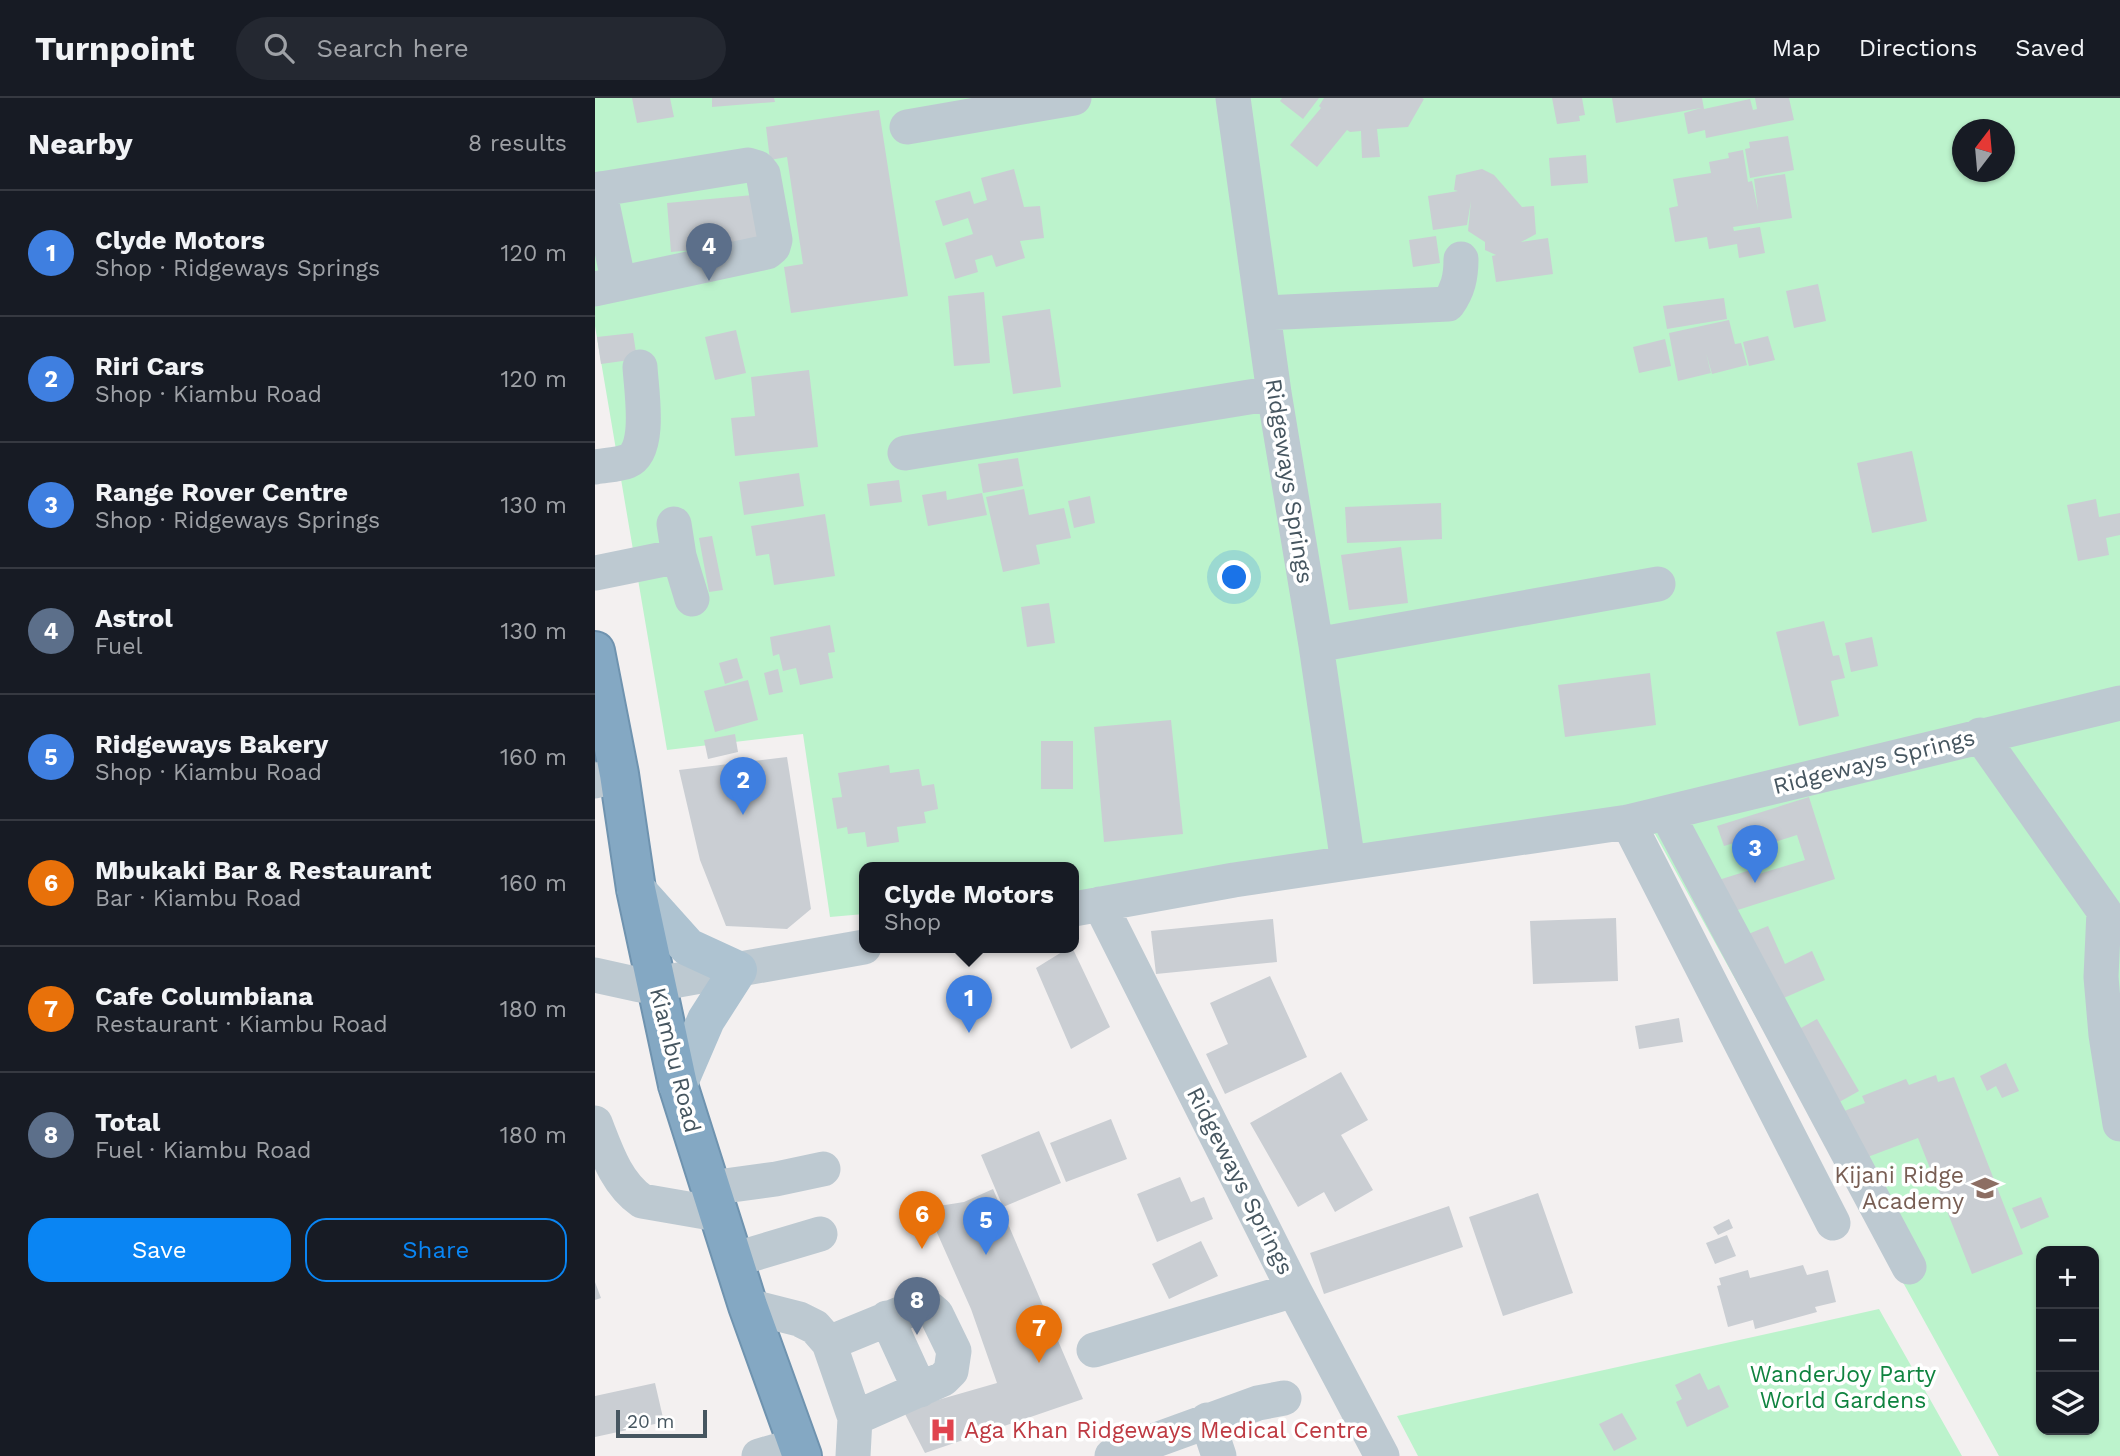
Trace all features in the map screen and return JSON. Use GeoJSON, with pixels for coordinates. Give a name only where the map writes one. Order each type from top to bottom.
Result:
{"type":"FeatureCollection","features":[{"type":"Feature","properties":{"kind":"highway","name":"Kiambu Road"},"geometry":{"type":"LineString","coordinates":[[595,653],[607,778],[636,890],[648,984],[713,1201],[799,1450]]}},
{"type":"Feature","properties":{"kind":"main road"},"geometry":{"type":"LineString","coordinates":[[636,890],[688,947],[738,970],[706,1020],[678,1086]]}},
{"type":"Feature","properties":{"kind":"street"},"geometry":{"type":"LineString","coordinates":[[907,127],[1073,98]]}},
{"type":"Feature","properties":{"kind":"street","name":"Ridgeways Springs"},"geometry":{"type":"LineString","coordinates":[[1233,98],[1274,393],[1316,645],[1348,863]]}},
{"type":"Feature","properties":{"kind":"street"},"geometry":{"type":"LineString","coordinates":[[748,165],[758,168],[763,174],[775,240],[773,247],[767,252],[607,286],[597,190],[748,165]]}},
{"type":"Feature","properties":{"kind":"street"},"geometry":{"type":"LineString","coordinates":[[1263,313],[1448,304],[1461,277],[1461,259]]}},
{"type":"Feature","properties":{"kind":"street"},"geometry":{"type":"LineString","coordinates":[[595,467],[629,461],[638,452],[643,437],[640,367]]}},
{"type":"Feature","properties":{"kind":"street"},"geometry":{"type":"LineString","coordinates":[[905,453],[1274,393]]}},
{"type":"Feature","properties":{"kind":"street"},"geometry":{"type":"LineString","coordinates":[[595,573],[677,540],[692,599]]}},
{"type":"Feature","properties":{"kind":"street"},"geometry":{"type":"LineString","coordinates":[[1316,645],[1658,584]]}},
{"type":"Feature","properties":{"kind":"street","name":"Ridgeways Springs"},"geometry":{"type":"LineString","coordinates":[[1382,1456],[1087,906],[1234,880],[1628,822],[2120,703]]}},
{"type":"Feature","properties":{"kind":"street"},"geometry":{"type":"LineString","coordinates":[[1980,735],[2112,909],[2101,977],[2106,1035],[2120,1124]]}},
{"type":"Feature","properties":{"kind":"street"},"geometry":{"type":"LineString","coordinates":[[1667,814],[1909,1267]]}},
{"type":"Feature","properties":{"kind":"street"},"geometry":{"type":"LineString","coordinates":[[1628,822],[1833,1223]]}},
{"type":"Feature","properties":{"kind":"street"},"geometry":{"type":"LineString","coordinates":[[595,998],[648,984],[859,948]]}},
{"type":"Feature","properties":{"kind":"street"},"geometry":{"type":"LineString","coordinates":[[595,975],[648,984]]}},
{"type":"Feature","properties":{"kind":"street"},"geometry":{"type":"LineString","coordinates":[[595,1123],[603,1164],[642,1201],[713,1201],[776,1179],[823,1169]]}},
{"type":"Feature","properties":{"kind":"street"},"geometry":{"type":"LineString","coordinates":[[733,1260],[820,1234]]}},
{"type":"Feature","properties":{"kind":"street"},"geometry":{"type":"LineString","coordinates":[[1094,1350],[1294,1290]]}},
{"type":"Feature","properties":{"kind":"street"},"geometry":{"type":"LineString","coordinates":[[748,1306],[799,1319],[815,1327],[829,1343],[855,1418],[853,1456]]}},
{"type":"Feature","properties":{"kind":"street"},"geometry":{"type":"LineString","coordinates":[[829,1343],[917,1307],[929,1308],[936,1314],[954,1351],[954,1364],[943,1379],[855,1418]]}},
{"type":"Feature","properties":{"kind":"street"},"geometry":{"type":"LineString","coordinates":[[887,1318],[921,1390]]}},
{"type":"Feature","properties":{"kind":"street"},"geometry":{"type":"LineString","coordinates":[[1112,1456],[1207,1420],[1258,1403],[1284,1398]]}},
{"type":"Feature","properties":{"kind":"street"},"geometry":{"type":"LineString","coordinates":[[1207,1420],[1219,1456]]}},
{"type":"Feature","properties":{"kind":"street"},"geometry":{"type":"LineString","coordinates":[[759,1456],[799,1450]]}},
{"type":"Feature","properties":{"kind":"green space"},"geometry":{"type":"Polygon","coordinates":[[[595,98],[2120,98],[2120,1456],[1999,1456],[1655,834],[1079,892],[1079,862],[859,862],[859,914],[830,917],[803,734],[667,750],[595,326],[595,98]]]}},
{"type":"Feature","properties":{"kind":"green space","name":"WanderJoy Party World Gardens"},"geometry":{"type":"Polygon","coordinates":[[[1879,1309],[1962,1456],[1418,1456],[1397,1416],[1879,1309]]]}},
{"type":"Feature","properties":{"kind":"building"},"geometry":{"type":"Polygon","coordinates":[[[632,98],[670,98],[674,117],[637,123],[632,98]]]}},
{"type":"Feature","properties":{"kind":"building"},"geometry":{"type":"Polygon","coordinates":[[[712,98],[774,98],[775,102],[712,107],[712,98]]]}},
{"type":"Feature","properties":{"kind":"building"},"geometry":{"type":"Polygon","coordinates":[[[1282,98],[1319,98],[1303,119],[1280,101],[1282,98]]]}},
{"type":"Feature","properties":{"kind":"building"},"geometry":{"type":"Polygon","coordinates":[[[1324,98],[1424,99],[1408,127],[1377,129],[1380,157],[1362,158],[1361,131],[1347,130],[1317,167],[1290,145],[1321,108],[1319,106],[1324,98]]]}},
{"type":"Feature","properties":{"kind":"building"},"geometry":{"type":"Polygon","coordinates":[[[1552,98],[1582,98],[1585,115],[1579,116],[1580,121],[1557,124],[1552,98]]]}},
{"type":"Feature","properties":{"kind":"building"},"geometry":{"type":"Polygon","coordinates":[[[1612,98],[1702,98],[1704,109],[1750,99],[1753,110],[1757,109],[1755,98],[1789,98],[1794,120],[1706,138],[1705,130],[1688,134],[1684,113],[1701,108],[1616,123],[1612,98]]]}},
{"type":"Feature","properties":{"kind":"building"},"geometry":{"type":"Polygon","coordinates":[[[879,110],[908,296],[791,313],[784,267],[803,264],[787,157],[770,160],[766,127],[879,110]]]}},
{"type":"Feature","properties":{"kind":"building"},"geometry":{"type":"Polygon","coordinates":[[[1788,136],[1794,170],[1750,178],[1745,149],[1750,148],[1749,142],[1788,136]]]}},
{"type":"Feature","properties":{"kind":"building"},"geometry":{"type":"Polygon","coordinates":[[[1743,150],[1748,182],[1752,181],[1758,210],[1754,179],[1785,174],[1792,218],[1733,227],[1734,231],[1760,227],[1765,253],[1739,258],[1737,244],[1709,249],[1707,237],[1675,242],[1669,208],[1678,206],[1673,179],[1711,173],[1709,162],[1729,158],[1728,153],[1743,150]]]}},
{"type":"Feature","properties":{"kind":"building"},"geometry":{"type":"Polygon","coordinates":[[[1586,155],[1588,183],[1551,186],[1549,158],[1586,155]]]}},
{"type":"Feature","properties":{"kind":"building"},"geometry":{"type":"Polygon","coordinates":[[[1014,169],[1024,207],[1040,206],[1044,238],[1020,241],[1025,258],[996,267],[992,255],[975,260],[978,272],[955,279],[945,243],[973,234],[968,218],[943,226],[935,201],[970,191],[974,204],[987,200],[981,178],[1014,169]]]}},
{"type":"Feature","properties":{"kind":"building"},"geometry":{"type":"Polygon","coordinates":[[[1482,169],[1494,175],[1522,207],[1534,206],[1536,234],[1521,242],[1548,238],[1553,274],[1496,282],[1492,256],[1496,255],[1485,250],[1485,242],[1468,231],[1471,201],[1467,225],[1433,230],[1428,196],[1458,191],[1454,190],[1456,175],[1482,169]]]}},
{"type":"Feature","properties":{"kind":"building"},"geometry":{"type":"Polygon","coordinates":[[[753,195],[758,244],[671,252],[667,203],[753,195]]]}},
{"type":"Feature","properties":{"kind":"building"},"geometry":{"type":"Polygon","coordinates":[[[1436,236],[1440,263],[1413,267],[1409,240],[1436,236]]]}},
{"type":"Feature","properties":{"kind":"building"},"geometry":{"type":"Polygon","coordinates":[[[1818,284],[1826,321],[1794,328],[1786,291],[1818,284]]]}},
{"type":"Feature","properties":{"kind":"building"},"geometry":{"type":"Polygon","coordinates":[[[984,292],[990,363],[954,366],[948,296],[984,292]]]}},
{"type":"Feature","properties":{"kind":"building"},"geometry":{"type":"Polygon","coordinates":[[[1724,298],[1727,319],[1667,329],[1663,306],[1724,298]]]}},
{"type":"Feature","properties":{"kind":"building"},"geometry":{"type":"Polygon","coordinates":[[[1050,309],[1061,387],[1013,394],[1002,316],[1050,309]]]}},
{"type":"Feature","properties":{"kind":"building"},"geometry":{"type":"Polygon","coordinates":[[[1729,320],[1735,344],[1741,343],[1747,365],[1712,374],[1706,353],[1711,373],[1678,381],[1669,333],[1729,320]]]}},
{"type":"Feature","properties":{"kind":"building"},"geometry":{"type":"Polygon","coordinates":[[[736,330],[746,373],[715,380],[705,337],[736,330]]]}},
{"type":"Feature","properties":{"kind":"building"},"geometry":{"type":"Polygon","coordinates":[[[633,333],[637,359],[601,364],[597,337],[633,333]]]}},
{"type":"Feature","properties":{"kind":"building"},"geometry":{"type":"Polygon","coordinates":[[[1768,336],[1775,360],[1749,366],[1743,342],[1768,336]]]}},
{"type":"Feature","properties":{"kind":"building"},"geometry":{"type":"Polygon","coordinates":[[[1665,339],[1671,366],[1639,373],[1633,347],[1665,339]]]}},
{"type":"Feature","properties":{"kind":"building"},"geometry":{"type":"Polygon","coordinates":[[[809,370],[818,447],[735,456],[731,418],[755,416],[751,377],[809,370]]]}},
{"type":"Feature","properties":{"kind":"building"},"geometry":{"type":"Polygon","coordinates":[[[1912,451],[1927,521],[1872,533],[1857,463],[1912,451]]]}},
{"type":"Feature","properties":{"kind":"building"},"geometry":{"type":"Polygon","coordinates":[[[1018,458],[1023,486],[983,493],[978,464],[1018,458]]]}},
{"type":"Feature","properties":{"kind":"building"},"geometry":{"type":"Polygon","coordinates":[[[799,473],[804,506],[744,515],[739,482],[799,473]]]}},
{"type":"Feature","properties":{"kind":"building"},"geometry":{"type":"Polygon","coordinates":[[[899,480],[902,502],[870,506],[867,484],[899,480]]]}},
{"type":"Feature","properties":{"kind":"building"},"geometry":{"type":"Polygon","coordinates":[[[1024,489],[1029,515],[1064,508],[1071,538],[1036,545],[1040,564],[1003,572],[986,497],[1024,489]]]}},
{"type":"Feature","properties":{"kind":"building"},"geometry":{"type":"Polygon","coordinates":[[[946,491],[947,500],[982,493],[987,515],[928,526],[922,495],[946,491]]]}},
{"type":"Feature","properties":{"kind":"building"},"geometry":{"type":"Polygon","coordinates":[[[1090,496],[1095,523],[1074,528],[1068,501],[1090,496]]]}},
{"type":"Feature","properties":{"kind":"building"},"geometry":{"type":"Polygon","coordinates":[[[2096,499],[2099,517],[2120,513],[2120,535],[2106,538],[2109,555],[2078,561],[2067,505],[2096,499]]]}},
{"type":"Feature","properties":{"kind":"building"},"geometry":{"type":"Polygon","coordinates":[[[1441,503],[1442,539],[1347,543],[1345,507],[1441,503]]]}},
{"type":"Feature","properties":{"kind":"building"},"geometry":{"type":"Polygon","coordinates":[[[825,514],[835,576],[774,585],[769,554],[756,556],[751,526],[825,514]]]}},
{"type":"Feature","properties":{"kind":"building"},"geometry":{"type":"Polygon","coordinates":[[[712,536],[723,590],[709,592],[699,538],[712,536]]]}},
{"type":"Feature","properties":{"kind":"building"},"geometry":{"type":"Polygon","coordinates":[[[1401,547],[1408,603],[1349,610],[1341,555],[1401,547]]]}},
{"type":"Feature","properties":{"kind":"building"},"geometry":{"type":"Polygon","coordinates":[[[1049,603],[1055,643],[1027,647],[1021,607],[1049,603]]]}},
{"type":"Feature","properties":{"kind":"building"},"geometry":{"type":"Polygon","coordinates":[[[1824,621],[1833,656],[1839,655],[1845,678],[1831,681],[1839,716],[1799,726],[1776,632],[1824,621]]]}},
{"type":"Feature","properties":{"kind":"building"},"geometry":{"type":"Polygon","coordinates":[[[830,625],[835,652],[828,653],[833,678],[800,685],[796,668],[783,671],[779,654],[773,656],[770,637],[830,625]]]}},
{"type":"Feature","properties":{"kind":"building"},"geometry":{"type":"Polygon","coordinates":[[[1872,637],[1878,666],[1851,672],[1845,643],[1872,637]]]}},
{"type":"Feature","properties":{"kind":"building"},"geometry":{"type":"Polygon","coordinates":[[[737,658],[743,678],[725,684],[719,663],[737,658]]]}},
{"type":"Feature","properties":{"kind":"building"},"geometry":{"type":"Polygon","coordinates":[[[778,669],[783,692],[769,695],[764,673],[778,669]]]}},
{"type":"Feature","properties":{"kind":"building"},"geometry":{"type":"Polygon","coordinates":[[[1650,673],[1656,725],[1565,737],[1558,685],[1650,673]]]}},
{"type":"Feature","properties":{"kind":"building"},"geometry":{"type":"Polygon","coordinates":[[[748,680],[758,720],[715,732],[704,691],[748,680]]]}},
{"type":"Feature","properties":{"kind":"building"},"geometry":{"type":"Polygon","coordinates":[[[1171,720],[1183,834],[1104,842],[1094,727],[1171,720]]]}},
{"type":"Feature","properties":{"kind":"building"},"geometry":{"type":"Polygon","coordinates":[[[735,734],[738,752],[708,759],[704,740],[735,734]]]}},
{"type":"Feature","properties":{"kind":"building"},"geometry":{"type":"Polygon","coordinates":[[[1041,741],[1073,741],[1073,789],[1041,789],[1041,741]]]}},
{"type":"Feature","properties":{"kind":"building"},"geometry":{"type":"Polygon","coordinates":[[[787,757],[811,909],[787,929],[726,926],[700,860],[679,770],[787,757]]]}},
{"type":"Feature","properties":{"kind":"building"},"geometry":{"type":"Polygon","coordinates":[[[889,765],[890,773],[919,769],[922,786],[934,784],[938,809],[924,812],[926,823],[897,827],[899,842],[867,847],[865,832],[848,834],[847,827],[837,829],[832,798],[842,797],[838,773],[889,765]]]}},
{"type":"Feature","properties":{"kind":"building"},"geometry":{"type":"Polygon","coordinates":[[[1809,797],[1835,879],[1722,915],[1712,882],[1757,868],[1759,874],[1805,860],[1797,835],[1750,850],[1747,839],[1724,846],[1717,826],[1809,797]]]}},
{"type":"Feature","properties":{"kind":"building"},"geometry":{"type":"Polygon","coordinates":[[[1616,918],[1618,981],[1533,984],[1530,921],[1616,918]]]}},
{"type":"Feature","properties":{"kind":"building"},"geometry":{"type":"Polygon","coordinates":[[[1273,919],[1277,962],[1156,974],[1151,931],[1273,919]]]}},
{"type":"Feature","properties":{"kind":"building"},"geometry":{"type":"Polygon","coordinates":[[[1768,926],[1785,964],[1812,951],[1825,980],[1770,1004],[1741,937],[1768,926]]]}},
{"type":"Feature","properties":{"kind":"building"},"geometry":{"type":"Polygon","coordinates":[[[1060,953],[1075,953],[1110,1027],[1071,1049],[1036,968],[1060,953]]]}},
{"type":"Feature","properties":{"kind":"building"},"geometry":{"type":"Polygon","coordinates":[[[1270,976],[1307,1057],[1225,1094],[1206,1054],[1228,1044],[1210,1003],[1270,976]]]}},
{"type":"Feature","properties":{"kind":"building"},"geometry":{"type":"Polygon","coordinates":[[[1679,1018],[1683,1042],[1639,1049],[1635,1026],[1679,1018]]]}},
{"type":"Feature","properties":{"kind":"building"},"geometry":{"type":"Polygon","coordinates":[[[1817,1019],[1859,1091],[1834,1105],[1792,1033],[1817,1019]]]}},
{"type":"Feature","properties":{"kind":"building"},"geometry":{"type":"Polygon","coordinates":[[[2006,1063],[2019,1091],[2002,1098],[1996,1086],[1987,1091],[1980,1076],[2006,1063]]]}},
{"type":"Feature","properties":{"kind":"building"},"geometry":{"type":"Polygon","coordinates":[[[1341,1072],[1368,1120],[1341,1135],[1373,1190],[1335,1212],[1324,1192],[1298,1207],[1250,1123],[1341,1072]]]}},
{"type":"Feature","properties":{"kind":"building"},"geometry":{"type":"Polygon","coordinates":[[[1936,1075],[1938,1082],[1954,1077],[2023,1254],[1972,1274],[1918,1138],[1857,1161],[1839,1113],[1865,1103],[1862,1096],[1906,1079],[1909,1085],[1936,1075]]]}},
{"type":"Feature","properties":{"kind":"building"},"geometry":{"type":"Polygon","coordinates":[[[1111,1119],[1127,1159],[1066,1182],[1050,1143],[1111,1119]]]}},
{"type":"Feature","properties":{"kind":"building"},"geometry":{"type":"Polygon","coordinates":[[[1039,1131],[1061,1183],[1003,1207],[981,1155],[1039,1131]]]}},
{"type":"Feature","properties":{"kind":"building"},"geometry":{"type":"Polygon","coordinates":[[[1180,1177],[1191,1202],[1204,1197],[1213,1219],[1157,1242],[1137,1194],[1180,1177]]]}},
{"type":"Feature","properties":{"kind":"building"},"geometry":{"type":"Polygon","coordinates":[[[993,1189],[1083,1399],[925,1453],[903,1410],[997,1383],[971,1309],[926,1208],[964,1202],[993,1189]]]}},
{"type":"Feature","properties":{"kind":"building"},"geometry":{"type":"Polygon","coordinates":[[[1538,1193],[1573,1293],[1503,1316],[1469,1217],[1538,1193]]]}},
{"type":"Feature","properties":{"kind":"building"},"geometry":{"type":"Polygon","coordinates":[[[2041,1197],[2049,1217],[2021,1229],[2012,1208],[2041,1197]]]}},
{"type":"Feature","properties":{"kind":"building"},"geometry":{"type":"Polygon","coordinates":[[[1449,1206],[1463,1247],[1324,1294],[1310,1253],[1449,1206]]]}},
{"type":"Feature","properties":{"kind":"building"},"geometry":{"type":"Polygon","coordinates":[[[1729,1219],[1733,1228],[1718,1235],[1713,1227],[1729,1219]]]}},
{"type":"Feature","properties":{"kind":"building"},"geometry":{"type":"Polygon","coordinates":[[[1727,1235],[1736,1256],[1715,1264],[1706,1243],[1727,1235]]]}},
{"type":"Feature","properties":{"kind":"building"},"geometry":{"type":"Polygon","coordinates":[[[1201,1241],[1218,1276],[1169,1299],[1152,1264],[1201,1241]]]}},
{"type":"Feature","properties":{"kind":"building"},"geometry":{"type":"Polygon","coordinates":[[[1803,1265],[1807,1275],[1828,1270],[1836,1302],[1815,1307],[1817,1312],[1755,1329],[1753,1320],[1728,1327],[1717,1286],[1721,1285],[1719,1278],[1748,1270],[1750,1278],[1803,1265]]]}},
{"type":"Feature","properties":{"kind":"building"},"geometry":{"type":"Polygon","coordinates":[[[595,1282],[601,1298],[595,1300],[595,1282]]]}},
{"type":"Feature","properties":{"kind":"building"},"geometry":{"type":"Polygon","coordinates":[[[1700,1373],[1708,1390],[1719,1385],[1729,1407],[1687,1427],[1676,1402],[1682,1399],[1675,1385],[1700,1373]]]}},
{"type":"Feature","properties":{"kind":"building"},"geometry":{"type":"Polygon","coordinates":[[[655,1383],[664,1422],[595,1437],[595,1396],[655,1383]]]}},
{"type":"Feature","properties":{"kind":"building"},"geometry":{"type":"Polygon","coordinates":[[[1622,1413],[1637,1439],[1614,1451],[1599,1424],[1622,1413]]]}},
{"type":"Feature","properties":{"kind":"place","name":"Astrol"},"geometry":{"type":"Point","coordinates":[709,281]}},
{"type":"Feature","properties":{"kind":"place","name":"Riri Cars"},"geometry":{"type":"Point","coordinates":[743,815]}},
{"type":"Feature","properties":{"kind":"place","name":"Range Rover Centre"},"geometry":{"type":"Point","coordinates":[1755,883]}},
{"type":"Feature","properties":{"kind":"place","name":"Clyde Motors"},"geometry":{"type":"Point","coordinates":[969,1033]}},
{"type":"Feature","properties":{"kind":"place","name":"Kijani Ridge Academy"},"geometry":{"type":"Point","coordinates":[1985,1188]}},
{"type":"Feature","properties":{"kind":"place","name":"Mbukaki Bar & Restaurant"},"geometry":{"type":"Point","coordinates":[922,1249]}},
{"type":"Feature","properties":{"kind":"place","name":"Ridgeways Bakery"},"geometry":{"type":"Point","coordinates":[986,1255]}},
{"type":"Feature","properties":{"kind":"place","name":"Total"},"geometry":{"type":"Point","coordinates":[917,1335]}},
{"type":"Feature","properties":{"kind":"place","name":"Cafe Columbiana"},"geometry":{"type":"Point","coordinates":[1039,1363]}},
{"type":"Feature","properties":{"kind":"place","name":"Aga Khan Ridgeways Medical Centre"},"geometry":{"type":"Point","coordinates":[943,1430]}}]}
